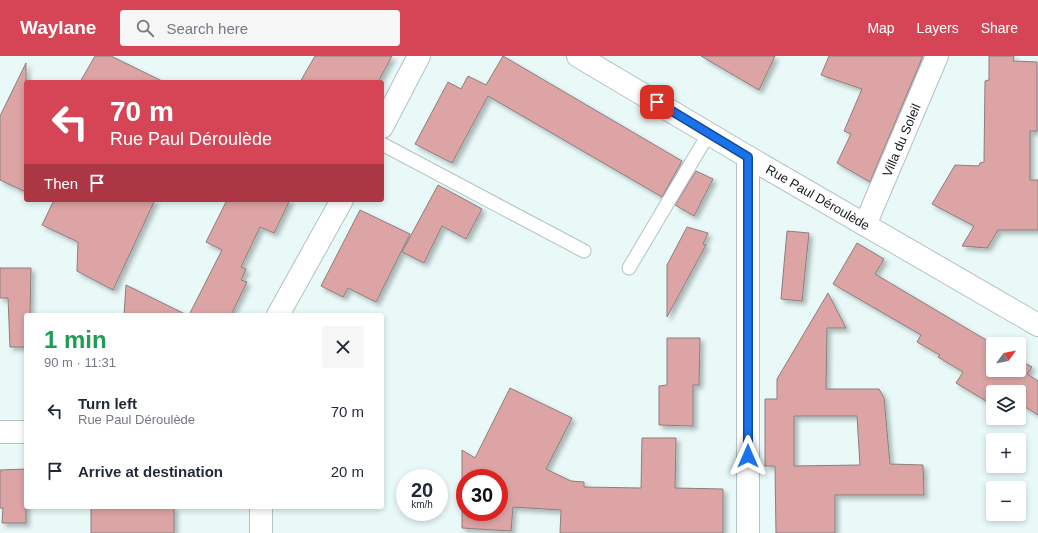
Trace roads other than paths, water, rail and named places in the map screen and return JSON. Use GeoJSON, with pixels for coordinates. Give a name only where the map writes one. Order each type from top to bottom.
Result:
{"type":"FeatureCollection","features":[{"type":"Feature","properties":{"kind":"street"},"geometry":{"type":"LineString","coordinates":[[384,123],[419,56]]}},
{"type":"Feature","properties":{"kind":"street","name":"Rue Paul Déroulède"},"geometry":{"type":"LineString","coordinates":[[578,56],[748,157],[1038,325]]}},
{"type":"Feature","properties":{"kind":"street","name":"Villa du Soleil"},"geometry":{"type":"LineString","coordinates":[[865,225],[937,56]]}},
{"type":"Feature","properties":{"kind":"street"},"geometry":{"type":"LineString","coordinates":[[748,157],[748,533]]}},
{"type":"Feature","properties":{"kind":"street"},"geometry":{"type":"LineString","coordinates":[[279,313],[341,202]]}},
{"type":"Feature","properties":{"kind":"street"},"geometry":{"type":"LineString","coordinates":[[0,432],[24,432]]}},
{"type":"Feature","properties":{"kind":"street"},"geometry":{"type":"LineString","coordinates":[[261,509],[261,533]]}},
{"type":"Feature","properties":{"kind":"lane"},"geometry":{"type":"LineString","coordinates":[[629,268],[709,133]]}},
{"type":"Feature","properties":{"kind":"lane"},"geometry":{"type":"LineString","coordinates":[[384,145],[584,251]]}}]}
